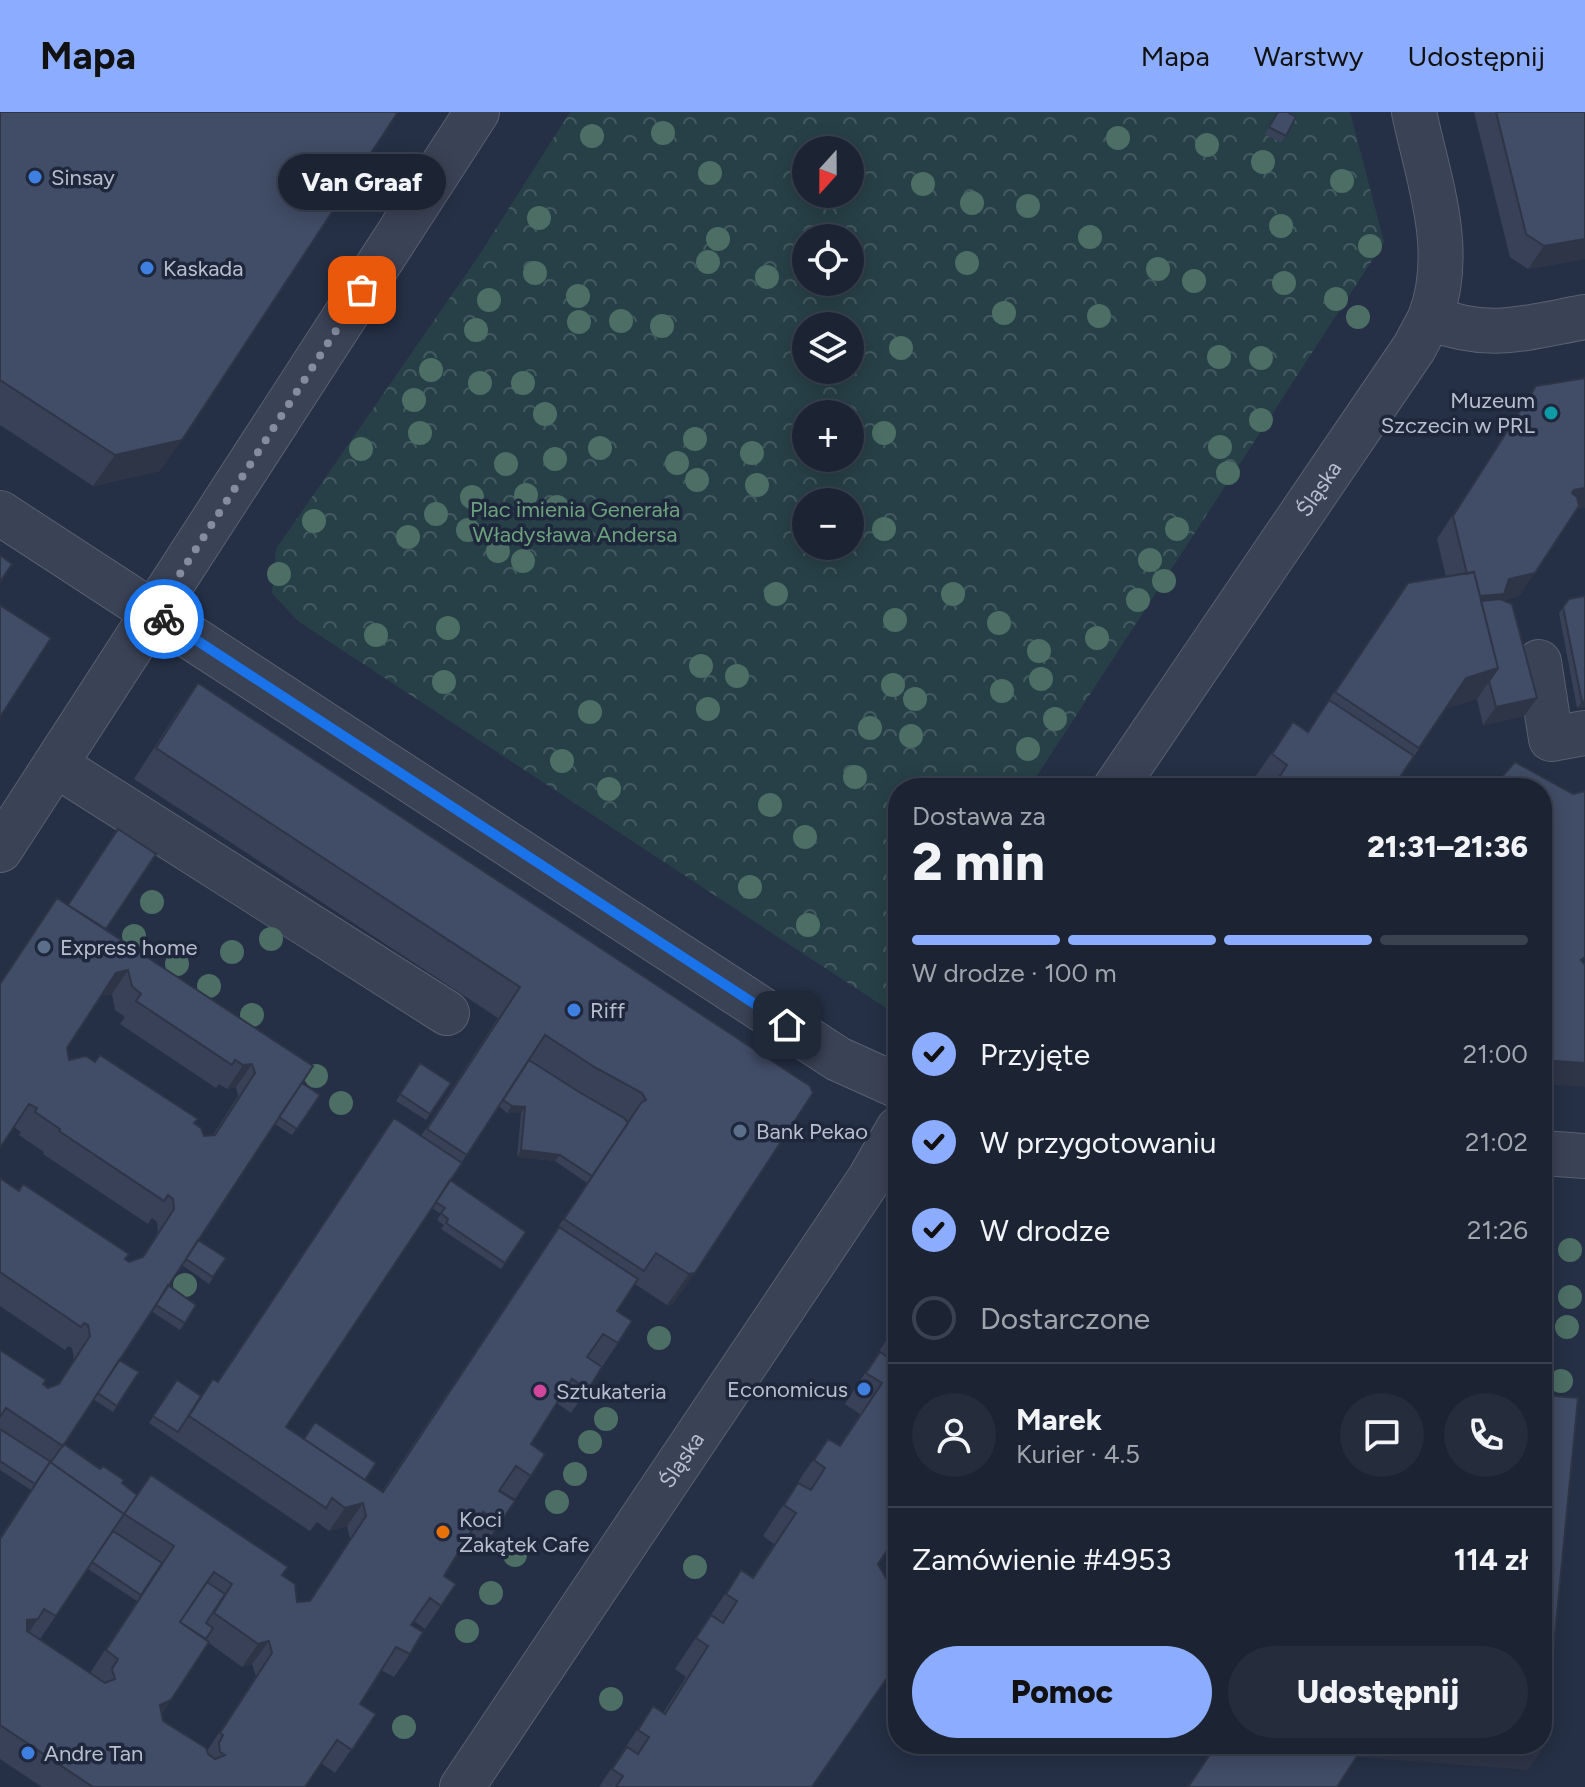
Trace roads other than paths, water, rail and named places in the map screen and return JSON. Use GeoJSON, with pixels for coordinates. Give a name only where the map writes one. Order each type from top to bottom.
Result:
{"type":"FeatureCollection","features":[{"type":"Feature","properties":{"kind":"street","name":"Śląska"},"geometry":{"type":"LineString","coordinates":[[1122,778],[1414,348],[1430,318],[1440,279],[1442,244],[1414,112]]}},
{"type":"Feature","properties":{"kind":"street"},"geometry":{"type":"LineString","coordinates":[[0,848],[155,613],[460,118]]}},
{"type":"Feature","properties":{"kind":"street"},"geometry":{"type":"LineString","coordinates":[[1430,318],[1455,327],[1485,332],[1515,330],[1585,317]]}},
{"type":"Feature","properties":{"kind":"street"},"geometry":{"type":"LineString","coordinates":[[0,513],[838,1059],[888,1082]]}},
{"type":"Feature","properties":{"kind":"street"},"geometry":{"type":"LineString","coordinates":[[1539,662],[1551,739],[1585,733]]}},
{"type":"Feature","properties":{"kind":"street"},"geometry":{"type":"LineString","coordinates":[[56,765],[447,1013]]}},
{"type":"Feature","properties":{"kind":"street","name":"Śląska"},"geometry":{"type":"LineString","coordinates":[[462,1787],[870,1178],[888,1146]]}},
{"type":"Feature","properties":{"kind":"street"},"geometry":{"type":"LineString","coordinates":[[1552,1154],[1585,1156]]}},
{"type":"Feature","properties":{"kind":"place","name":"Sinsay"},"geometry":{"type":"Point","coordinates":[35,177]}},
{"type":"Feature","properties":{"kind":"place","name":"Kaskada"},"geometry":{"type":"Point","coordinates":[147,268]}},
{"type":"Feature","properties":{"kind":"place","name":"Van Graaf"},"geometry":{"type":"Point","coordinates":[362,290]}},
{"type":"Feature","properties":{"kind":"place","name":"Muzeum Szczecin w PRL"},"geometry":{"type":"Point","coordinates":[1551,413]}},
{"type":"Feature","properties":{"kind":"place","name":"Express home"},"geometry":{"type":"Point","coordinates":[44,947]}},
{"type":"Feature","properties":{"kind":"place","name":"Riff"},"geometry":{"type":"Point","coordinates":[574,1010]}},
{"type":"Feature","properties":{"kind":"place","name":"Bank Pekao"},"geometry":{"type":"Point","coordinates":[740,1131]}},
{"type":"Feature","properties":{"kind":"place","name":"Economicus"},"geometry":{"type":"Point","coordinates":[864,1389]}},
{"type":"Feature","properties":{"kind":"place","name":"Sztukateria"},"geometry":{"type":"Point","coordinates":[540,1391]}},
{"type":"Feature","properties":{"kind":"place","name":"Koci Zakątek Cafe"},"geometry":{"type":"Point","coordinates":[443,1532]}},
{"type":"Feature","properties":{"kind":"place","name":"Andre Tan"},"geometry":{"type":"Point","coordinates":[28,1753]}},
{"type":"Feature","properties":{"kind":"park label","name":"Plac imienia Generała Władysława Andersa"},"geometry":{"type":"Point","coordinates":[575,522]}}]}
